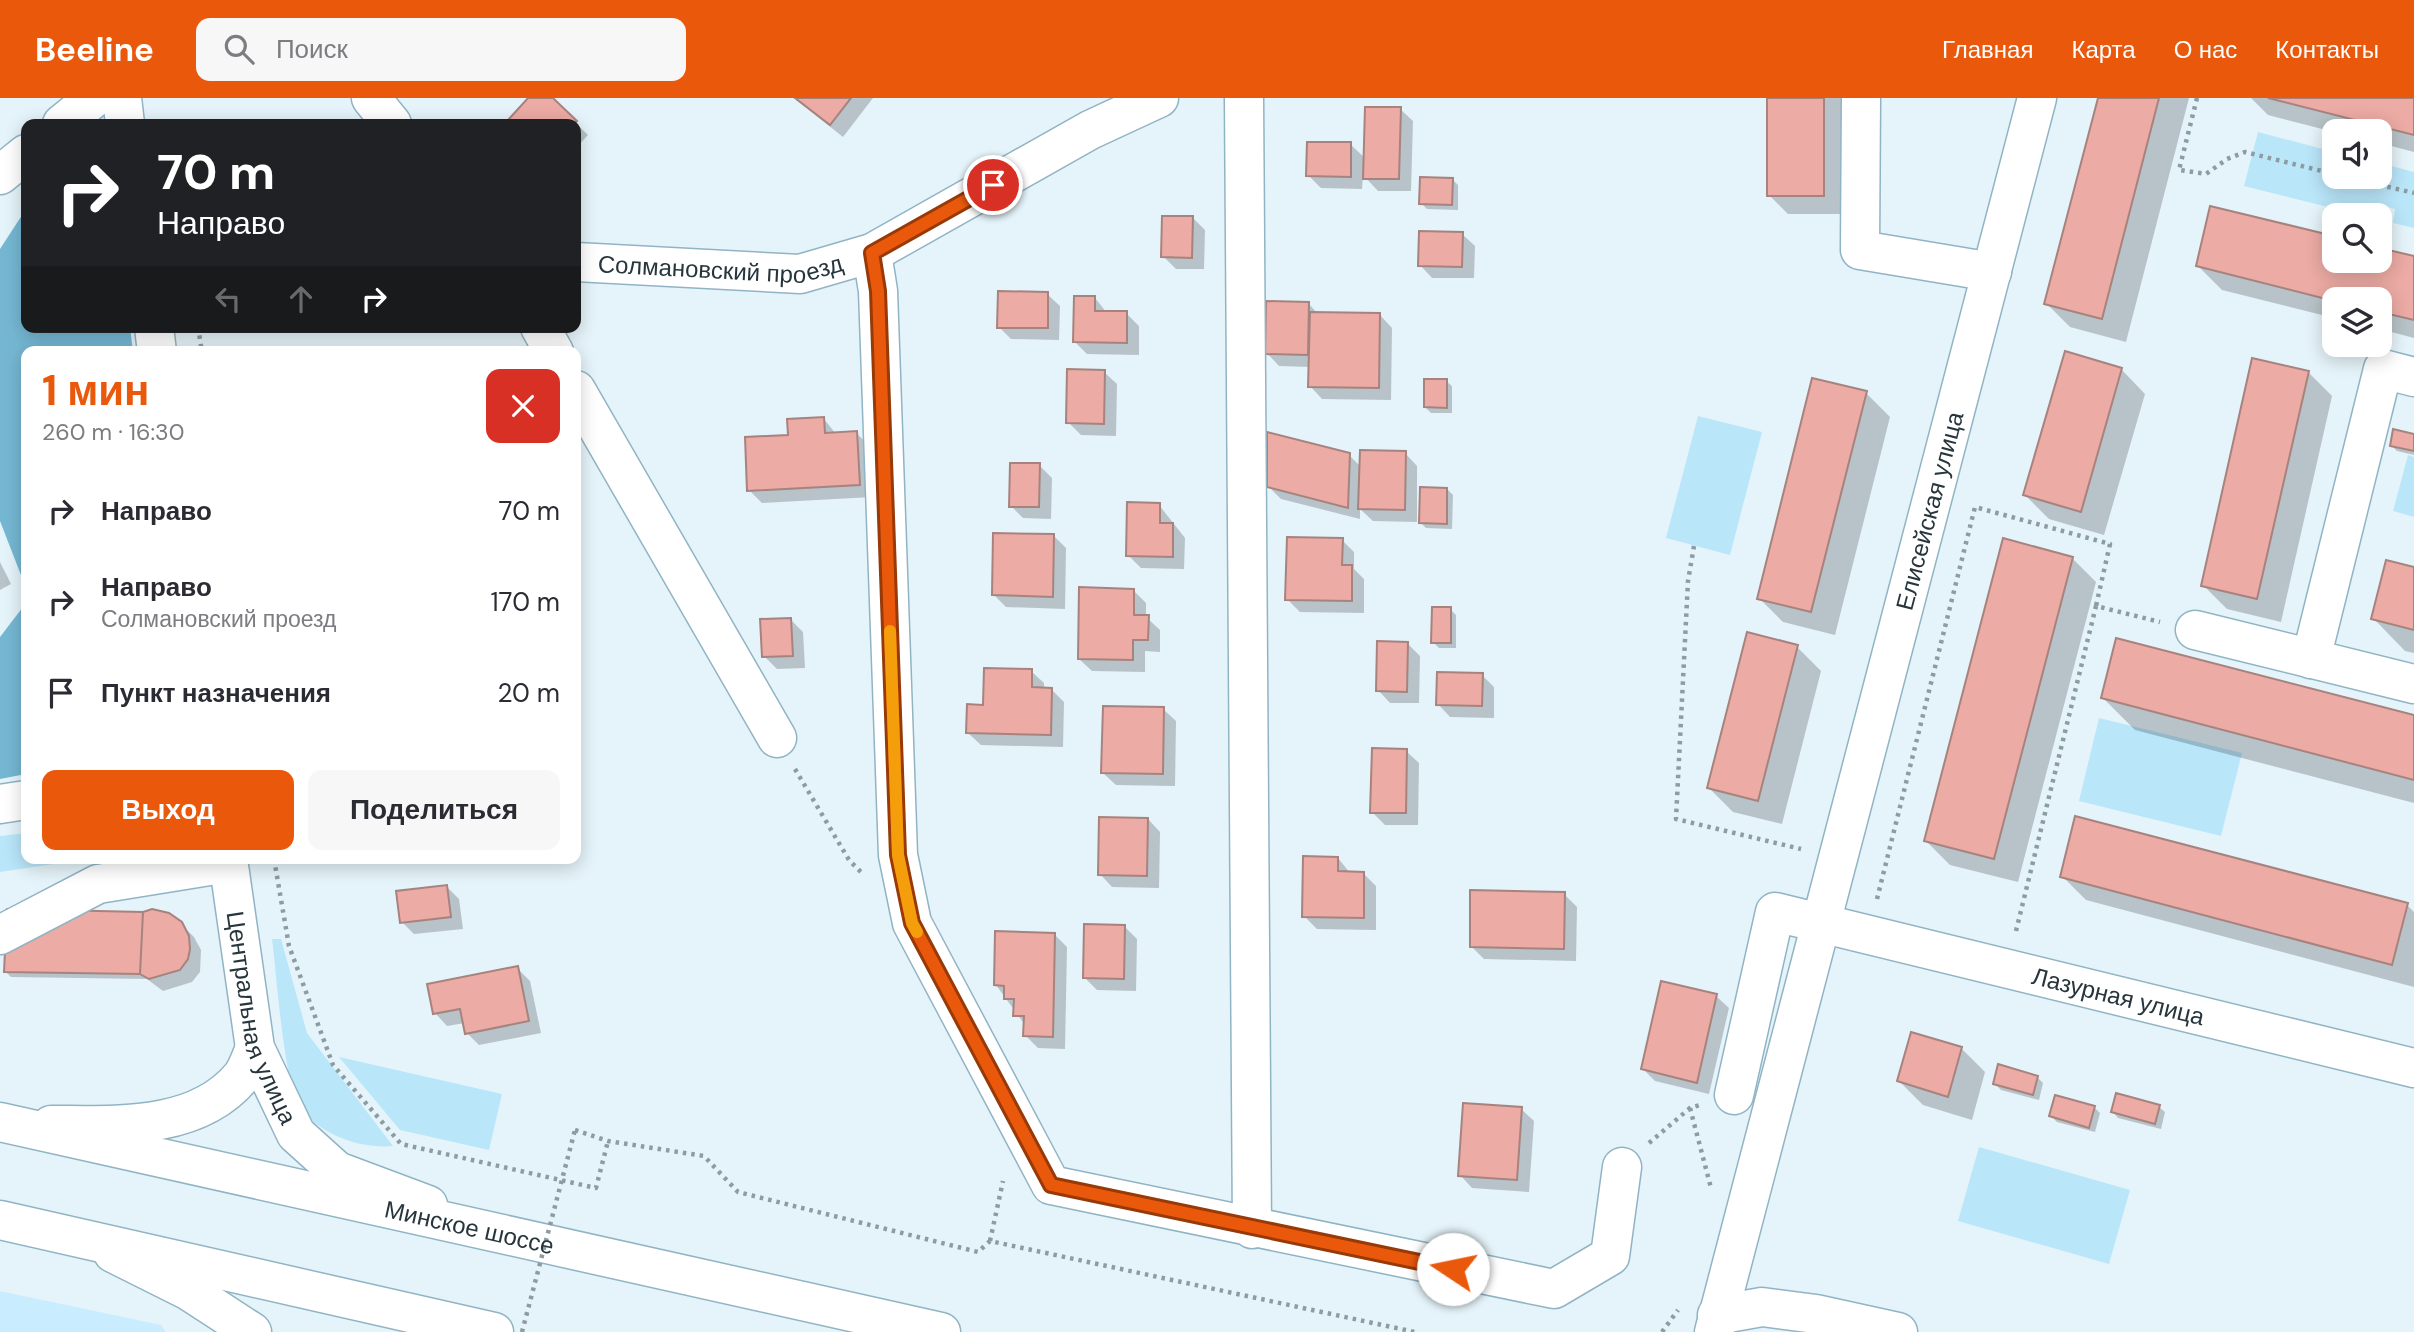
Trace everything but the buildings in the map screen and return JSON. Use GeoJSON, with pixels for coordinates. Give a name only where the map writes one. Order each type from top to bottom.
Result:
{"type":"FeatureCollection","features":[{"type":"Feature","properties":{"kind":"main road"},"geometry":{"type":"LineString","coordinates":[[68,119],[94,98]]}},
{"type":"Feature","properties":{"kind":"main road"},"geometry":{"type":"LineString","coordinates":[[122,98],[124,119]]}},
{"type":"Feature","properties":{"kind":"main road"},"geometry":{"type":"LineString","coordinates":[[371,98],[388,119]]}},
{"type":"Feature","properties":{"kind":"main road","name":"Солмановский проезд"},"geometry":{"type":"LineString","coordinates":[[581,262],[800,274],[872,253],[1090,130],[1159,98]]}},
{"type":"Feature","properties":{"kind":"main road"},"geometry":{"type":"LineString","coordinates":[[1244,98],[1252,1229]]}},
{"type":"Feature","properties":{"kind":"main road"},"geometry":{"type":"LineString","coordinates":[[1861,98],[1860,250],[1992,272]]}},
{"type":"Feature","properties":{"kind":"main road","name":"Елисейская улица"},"geometry":{"type":"LineString","coordinates":[[1715,1323],[2037,98]]}},
{"type":"Feature","properties":{"kind":"main road"},"geometry":{"type":"LineString","coordinates":[[0,175],[21,158]]}},
{"type":"Feature","properties":{"kind":"main road"},"geometry":{"type":"LineString","coordinates":[[872,253],[878,291],[898,855],[912,923],[1051,1185],[1252,1229],[1554,1289],[1610,1256],[1622,1167]]}},
{"type":"Feature","properties":{"kind":"main road"},"geometry":{"type":"LineString","coordinates":[[2311,659],[2383,369],[2414,377]]}},
{"type":"Feature","properties":{"kind":"main road"},"geometry":{"type":"LineString","coordinates":[[581,399],[777,738]]}},
{"type":"Feature","properties":{"kind":"main road"},"geometry":{"type":"LineString","coordinates":[[2195,631],[2414,684]]}},
{"type":"Feature","properties":{"kind":"main road"},"geometry":{"type":"LineString","coordinates":[[0,804],[21,801]]}},
{"type":"Feature","properties":{"kind":"main road"},"geometry":{"type":"LineString","coordinates":[[0,935],[98,884],[211,864]]}},
{"type":"Feature","properties":{"kind":"main road","name":"Центральная улица"},"geometry":{"type":"LineString","coordinates":[[228,864],[256,1048],[296,1135],[337,1171],[518,1237]]}},
{"type":"Feature","properties":{"kind":"main road","name":"Лазурная улица"},"geometry":{"type":"LineString","coordinates":[[1734,1096],[1775,912],[2414,1068]]}},
{"type":"Feature","properties":{"kind":"main road"},"geometry":{"type":"LineString","coordinates":[[7,1124],[106,1125],[174,1119],[219,1098],[242,1076],[256,1048]]}},
{"type":"Feature","properties":{"kind":"main road","name":"Минское шоссе"},"geometry":{"type":"LineString","coordinates":[[7,1124],[940,1332]]}},
{"type":"Feature","properties":{"kind":"main road"},"geometry":{"type":"LineString","coordinates":[[0,1220],[494,1332]]}},
{"type":"Feature","properties":{"kind":"main road"},"geometry":{"type":"LineString","coordinates":[[86,1239],[189,1291],[252,1332]]}},
{"type":"Feature","properties":{"kind":"main road"},"geometry":{"type":"LineString","coordinates":[[1715,1323],[1762,1307],[1816,1314],[1898,1332]]}},
{"type":"Feature","properties":{"kind":"path"},"geometry":{"type":"LineString","coordinates":[[2197,98],[2179,170],[2206,174],[2227,159],[2245,152],[2322,171]]}},
{"type":"Feature","properties":{"kind":"path"},"geometry":{"type":"LineString","coordinates":[[2392,188],[2414,193]]}},
{"type":"Feature","properties":{"kind":"path"},"geometry":{"type":"LineString","coordinates":[[1868,934],[1975,507],[2110,544],[2007,968]]}},
{"type":"Feature","properties":{"kind":"path"},"geometry":{"type":"LineString","coordinates":[[1694,546],[1688,581],[1676,819],[1839,858]]}},
{"type":"Feature","properties":{"kind":"path"},"geometry":{"type":"LineString","coordinates":[[2095,606],[2195,631]]}},
{"type":"Feature","properties":{"kind":"path"},"geometry":{"type":"LineString","coordinates":[[777,738],[849,860],[867,878]]}},
{"type":"Feature","properties":{"kind":"path"},"geometry":{"type":"LineString","coordinates":[[275,864],[289,946],[333,1065],[401,1144],[596,1188],[608,1141]]}},
{"type":"Feature","properties":{"kind":"path"},"geometry":{"type":"LineString","coordinates":[[1622,1167],[1690,1108],[1734,1096]]}},
{"type":"Feature","properties":{"kind":"path"},"geometry":{"type":"LineString","coordinates":[[522,1332],[575,1130],[608,1141],[704,1156],[738,1192],[978,1252],[990,1241],[1003,1181]]}},
{"type":"Feature","properties":{"kind":"path"},"geometry":{"type":"LineString","coordinates":[[990,1241],[1415,1332]]}},
{"type":"Feature","properties":{"kind":"shaded area"},"geometry":{"type":"Polygon","coordinates":[[[2258,132],[2322,149],[2322,189],[2392,189],[2392,166],[2414,172],[2414,228],[2393,223],[2395,209],[2392,208],[2392,203],[2322,203],[2322,206],[2244,186],[2258,132]]]}},
{"type":"Feature","properties":{"kind":"shaded area"},"geometry":{"type":"Polygon","coordinates":[[[21,217],[21,333],[131,333],[132,346],[21,346],[21,575],[0,521],[0,249],[21,217]]]}},
{"type":"Feature","properties":{"kind":"shaded area"},"geometry":{"type":"Polygon","coordinates":[[[1698,416],[1762,432],[1730,555],[1666,538],[1698,416]]]}},
{"type":"Feature","properties":{"kind":"shaded area"},"geometry":{"type":"Polygon","coordinates":[[[2408,455],[2414,457],[2414,517],[2393,511],[2408,455]]]}},
{"type":"Feature","properties":{"kind":"shaded area"},"geometry":{"type":"Polygon","coordinates":[[[21,610],[21,775],[0,779],[0,637],[21,610]]]}},
{"type":"Feature","properties":{"kind":"shaded area"},"geometry":{"type":"Polygon","coordinates":[[[2099,718],[2242,753],[2221,836],[2079,801],[2099,718]]]}},
{"type":"Feature","properties":{"kind":"shaded area"},"geometry":{"type":"Polygon","coordinates":[[[21,834],[21,864],[54,864],[0,872],[0,836],[21,834]]]}},
{"type":"Feature","properties":{"kind":"shaded area"},"geometry":{"type":"Polygon","coordinates":[[[272,939],[281,939],[307,1033],[393,1146],[366,1145],[340,1138],[316,1124],[299,1105],[293,1092],[285,1050],[272,939]]]}},
{"type":"Feature","properties":{"kind":"shaded area"},"geometry":{"type":"Polygon","coordinates":[[[339,1057],[502,1094],[489,1150],[400,1130],[339,1057]]]}},
{"type":"Feature","properties":{"kind":"shaded area"},"geometry":{"type":"Polygon","coordinates":[[[1979,1147],[2130,1190],[2109,1264],[1958,1221],[1979,1147]]]}},
{"type":"Feature","properties":{"kind":"shaded area"},"geometry":{"type":"Polygon","coordinates":[[[0,1291],[161,1325],[166,1332],[0,1332],[0,1291]]]}},
{"type":"Feature","properties":{"kind":"slow traffic"},"geometry":{"type":"LineString","coordinates":[[890,631],[898,855],[912,923],[917,932]]}},
{"type":"Feature","properties":{"kind":"route"},"geometry":{"type":"LineString","coordinates":[[993,185],[872,253],[878,291],[898,855],[912,923],[1051,1185],[1453,1269]]}}]}
